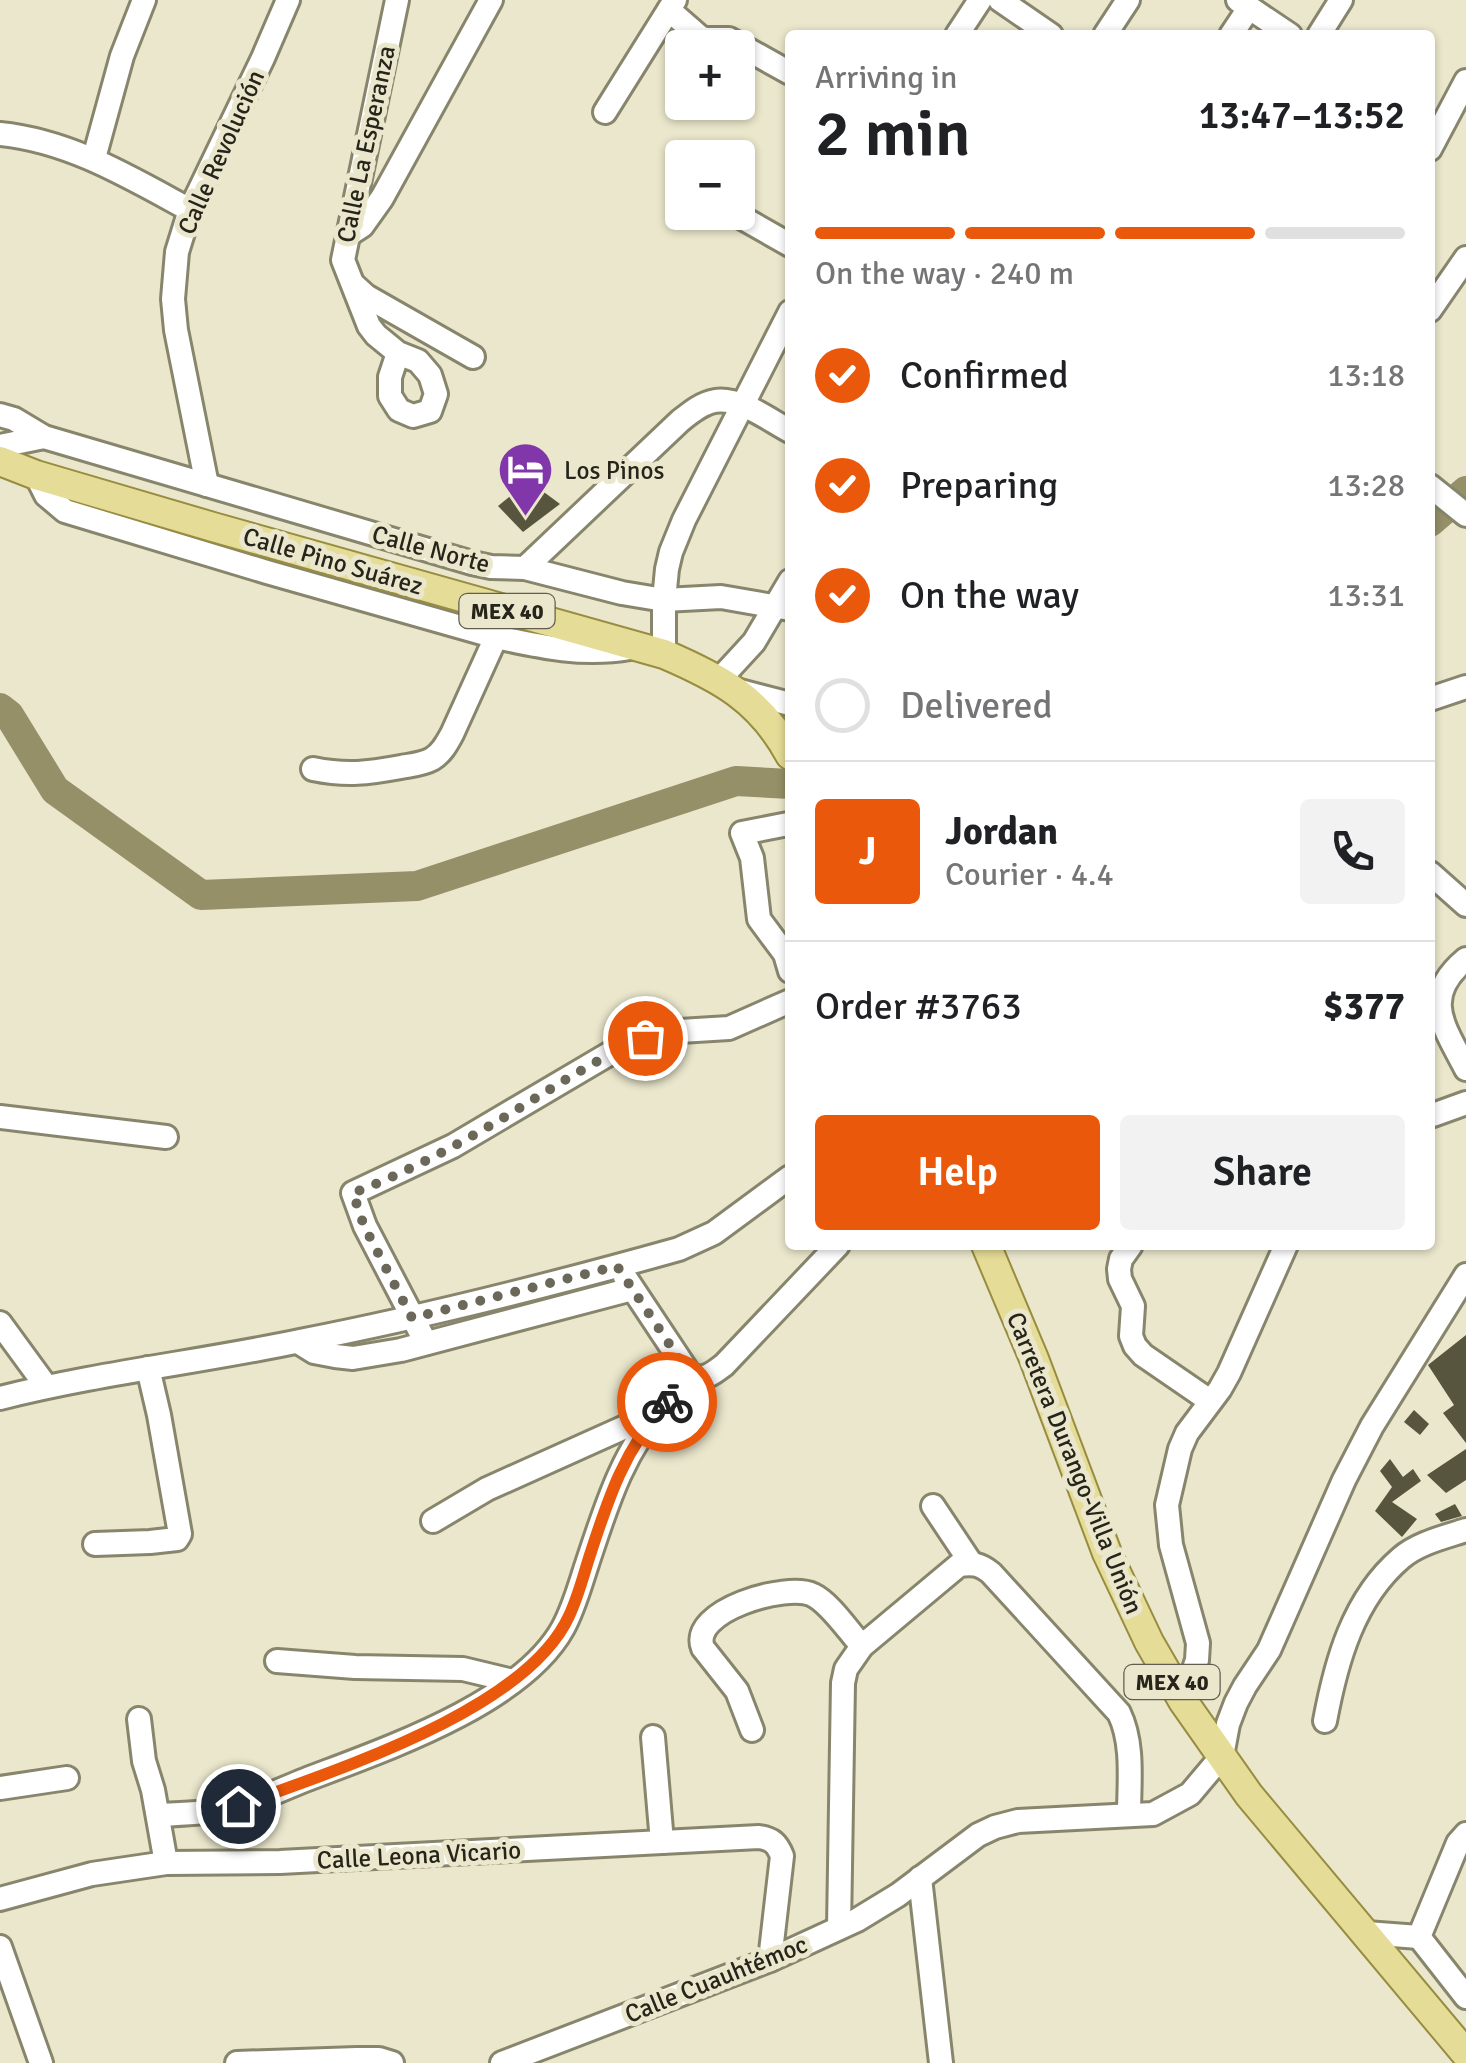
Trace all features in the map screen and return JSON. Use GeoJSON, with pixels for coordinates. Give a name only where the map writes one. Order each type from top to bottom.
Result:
{"type":"FeatureCollection","features":[{"type":"Feature","properties":{"kind":"main road","name":"MEX 40"},"geometry":{"type":"LineString","coordinates":[[0,461],[36,475]]}},
{"type":"Feature","properties":{"kind":"main road","name":"Calle Pino Suárez"},"geometry":{"type":"LineString","coordinates":[[36,475],[664,654],[728,685],[785,741]]}},
{"type":"Feature","properties":{"kind":"main road","name":"Carretera Durango-Villa Unión"},"geometry":{"type":"LineString","coordinates":[[988,1250],[1114,1569],[1148,1642],[1182,1700],[1250,1795],[1466,2054]]}},
{"type":"Feature","properties":{"kind":"street"},"geometry":{"type":"LineString","coordinates":[[94,158],[122,56],[144,0]]}},
{"type":"Feature","properties":{"kind":"street","name":"Calle Revolución"},"geometry":{"type":"LineString","coordinates":[[207,485],[176,330],[173,299],[177,252],[190,210],[288,0]]}},
{"type":"Feature","properties":{"kind":"street","name":"Calle La Esperanza"},"geometry":{"type":"LineString","coordinates":[[397,0],[342,260],[376,336],[398,353],[418,361],[430,375],[436,394],[430,411],[396,420],[390,377],[398,353]]}},
{"type":"Feature","properties":{"kind":"street"},"geometry":{"type":"LineString","coordinates":[[348,234],[362,226],[382,198],[490,0]]}},
{"type":"Feature","properties":{"kind":"street"},"geometry":{"type":"LineString","coordinates":[[960,30],[980,0]]}},
{"type":"Feature","properties":{"kind":"street"},"geometry":{"type":"LineString","coordinates":[[1000,0],[1044,30]]}},
{"type":"Feature","properties":{"kind":"street"},"geometry":{"type":"LineString","coordinates":[[1108,30],[1128,0]]}},
{"type":"Feature","properties":{"kind":"street"},"geometry":{"type":"LineString","coordinates":[[1322,30],[1341,0]]}},
{"type":"Feature","properties":{"kind":"street"},"geometry":{"type":"LineString","coordinates":[[1233,30],[1244,4],[1283,30]]}},
{"type":"Feature","properties":{"kind":"street"},"geometry":{"type":"LineString","coordinates":[[604,112],[672,5],[700,37],[728,39],[785,70]]}},
{"type":"Feature","properties":{"kind":"street"},"geometry":{"type":"LineString","coordinates":[[1435,133],[1466,81]]}},
{"type":"Feature","properties":{"kind":"street"},"geometry":{"type":"LineString","coordinates":[[0,134],[17,135],[94,158],[190,210]]}},
{"type":"Feature","properties":{"kind":"street"},"geometry":{"type":"LineString","coordinates":[[755,225],[785,241]]}},
{"type":"Feature","properties":{"kind":"street"},"geometry":{"type":"LineString","coordinates":[[1435,303],[1466,258]]}},
{"type":"Feature","properties":{"kind":"street"},"geometry":{"type":"LineString","coordinates":[[355,286],[473,357]]}},
{"type":"Feature","properties":{"kind":"street"},"geometry":{"type":"LineString","coordinates":[[664,654],[664,600],[671,552],[785,322]]}},
{"type":"Feature","properties":{"kind":"street"},"geometry":{"type":"LineString","coordinates":[[524,568],[694,411],[716,401],[742,406],[785,428]]}},
{"type":"Feature","properties":{"kind":"street","name":"Calle Norte"},"geometry":{"type":"LineString","coordinates":[[0,414],[44,436],[472,563],[524,568],[664,600],[721,596],[783,607]]}},
{"type":"Feature","properties":{"kind":"street"},"geometry":{"type":"LineString","coordinates":[[0,446],[44,436]]}},
{"type":"Feature","properties":{"kind":"street"},"geometry":{"type":"LineString","coordinates":[[36,475],[46,495],[66,511],[267,572],[496,637],[585,652],[636,646]]}},
{"type":"Feature","properties":{"kind":"street"},"geometry":{"type":"LineString","coordinates":[[1435,490],[1466,516]]}},
{"type":"Feature","properties":{"kind":"street"},"geometry":{"type":"LineString","coordinates":[[783,607],[754,642],[728,685],[785,702]]}},
{"type":"Feature","properties":{"kind":"street"},"geometry":{"type":"LineString","coordinates":[[314,768],[360,774],[435,757],[452,734],[496,637]]}},
{"type":"Feature","properties":{"kind":"street"},"geometry":{"type":"LineString","coordinates":[[1435,697],[1466,687]]}},
{"type":"Feature","properties":{"kind":"street"},"geometry":{"type":"LineString","coordinates":[[785,825],[742,833],[752,858],[760,918],[785,957]]}},
{"type":"Feature","properties":{"kind":"street"},"geometry":{"type":"LineString","coordinates":[[1435,877],[1466,906]]}},
{"type":"Feature","properties":{"kind":"street"},"geometry":{"type":"LineString","coordinates":[[1466,960],[1446,979],[1438,1008],[1466,1069]]}},
{"type":"Feature","properties":{"kind":"street"},"geometry":{"type":"LineString","coordinates":[[426,1343],[364,1226],[353,1193],[453,1146],[614,1051],[645,1038],[680,1031],[729,1028],[785,1004]]}},
{"type":"Feature","properties":{"kind":"street"},"geometry":{"type":"LineString","coordinates":[[1435,1115],[1466,1103]]}},
{"type":"Feature","properties":{"kind":"street"},"geometry":{"type":"LineString","coordinates":[[0,1116],[166,1137]]}},
{"type":"Feature","properties":{"kind":"street"},"geometry":{"type":"LineString","coordinates":[[0,1398],[46,1386],[412,1318],[679,1249],[714,1233],[785,1181]]}},
{"type":"Feature","properties":{"kind":"street"},"geometry":{"type":"LineString","coordinates":[[158,1815],[238,1806],[375,1754],[449,1721],[512,1680],[552,1646],[562,1630],[616,1479],[639,1436],[692,1378],[714,1373],[724,1366],[833,1250]]}},
{"type":"Feature","properties":{"kind":"street"},"geometry":{"type":"LineString","coordinates":[[1127,1250],[1119,1269],[1133,1306],[1135,1346],[1210,1401]]}},
{"type":"Feature","properties":{"kind":"street"},"geometry":{"type":"LineString","coordinates":[[1182,1700],[1197,1660],[1198,1643],[1171,1545],[1167,1505],[1187,1433],[1220,1390],[1284,1250]]}},
{"type":"Feature","properties":{"kind":"street"},"geometry":{"type":"LineString","coordinates":[[617,1266],[692,1378]]}},
{"type":"Feature","properties":{"kind":"street"},"geometry":{"type":"LineString","coordinates":[[1222,1756],[1236,1704],[1269,1650],[1344,1480],[1372,1426],[1466,1275]]}},
{"type":"Feature","properties":{"kind":"street"},"geometry":{"type":"LineString","coordinates":[[298,1342],[314,1352],[353,1358],[400,1350],[632,1289]]}},
{"type":"Feature","properties":{"kind":"street"},"geometry":{"type":"LineString","coordinates":[[504,1294],[513,1321]]}},
{"type":"Feature","properties":{"kind":"street"},"geometry":{"type":"LineString","coordinates":[[0,1322],[46,1386]]}},
{"type":"Feature","properties":{"kind":"street"},"geometry":{"type":"LineString","coordinates":[[95,1544],[176,1539],[180,1534],[148,1368]]}},
{"type":"Feature","properties":{"kind":"street"},"geometry":{"type":"LineString","coordinates":[[434,1522],[487,1489],[658,1413]]}},
{"type":"Feature","properties":{"kind":"street"},"geometry":{"type":"LineString","coordinates":[[932,1506],[971,1563]]}},
{"type":"Feature","properties":{"kind":"street"},"geometry":{"type":"LineString","coordinates":[[1325,1721],[1349,1630],[1370,1594],[1399,1559],[1412,1550],[1466,1530]]}},
{"type":"Feature","properties":{"kind":"street"},"geometry":{"type":"LineString","coordinates":[[839,1928],[843,1682],[853,1656],[862,1646],[959,1565],[971,1563],[991,1573],[1119,1712],[1128,1741],[1130,1816]]}},
{"type":"Feature","properties":{"kind":"street"},"geometry":{"type":"LineString","coordinates":[[752,1730],[737,1690],[703,1648],[700,1640],[706,1625],[739,1603],[801,1591],[821,1600],[862,1646]]}},
{"type":"Feature","properties":{"kind":"street"},"geometry":{"type":"LineString","coordinates":[[277,1661],[464,1669],[512,1680]]}},
{"type":"Feature","properties":{"kind":"street"},"geometry":{"type":"LineString","coordinates":[[140,1719],[144,1761],[154,1790],[166,1863]]}},
{"type":"Feature","properties":{"kind":"street"},"geometry":{"type":"LineString","coordinates":[[652,1737],[662,1842]]}},
{"type":"Feature","properties":{"kind":"street","name":"Calle Cuauhtémoc"},"geometry":{"type":"LineString","coordinates":[[502,2063],[770,1960],[839,1928],[881,1906],[969,1841],[995,1827],[1018,1822],[1153,1814],[1190,1794],[1222,1756]]}},
{"type":"Feature","properties":{"kind":"street"},"geometry":{"type":"LineString","coordinates":[[0,1788],[67,1778]]}},
{"type":"Feature","properties":{"kind":"street"},"geometry":{"type":"LineString","coordinates":[[1419,1938],[1458,1843],[1466,1834]]}},
{"type":"Feature","properties":{"kind":"street","name":"Calle Leona Vicario"},"geometry":{"type":"LineString","coordinates":[[0,1898],[92,1874],[166,1863],[280,1862],[758,1837],[770,1839],[778,1846],[782,1861],[770,1960]]}},
{"type":"Feature","properties":{"kind":"street"},"geometry":{"type":"LineString","coordinates":[[920,1878],[941,2063]]}},
{"type":"Feature","properties":{"kind":"street"},"geometry":{"type":"LineString","coordinates":[[1366,1933],[1419,1938],[1466,1997]]}},
{"type":"Feature","properties":{"kind":"street"},"geometry":{"type":"LineString","coordinates":[[0,1947],[40,2063]]}},
{"type":"Feature","properties":{"kind":"street"},"geometry":{"type":"LineString","coordinates":[[237,2063],[357,2058],[392,2063]]}},
{"type":"Feature","properties":{"kind":"building","name":"Los Pinos"},"geometry":{"type":"Polygon","coordinates":[[[529,481],[560,504],[523,532],[498,506],[529,481]]]}},
{"type":"Feature","properties":{"kind":"building"},"geometry":{"type":"Polygon","coordinates":[[[1466,1335],[1466,1443],[1443,1413],[1454,1405],[1428,1365],[1466,1335]]]}},
{"type":"Feature","properties":{"kind":"building"},"geometry":{"type":"Polygon","coordinates":[[[1414,1410],[1429,1424],[1420,1435],[1404,1422],[1414,1410]]]}},
{"type":"Feature","properties":{"kind":"building"},"geometry":{"type":"Polygon","coordinates":[[[1466,1449],[1466,1480],[1446,1493],[1427,1475],[1466,1449]]]}},
{"type":"Feature","properties":{"kind":"building"},"geometry":{"type":"Polygon","coordinates":[[[1390,1459],[1403,1477],[1413,1469],[1421,1481],[1392,1502],[1417,1519],[1402,1537],[1375,1511],[1392,1487],[1380,1471],[1390,1459]]]}},
{"type":"Feature","properties":{"kind":"building"},"geometry":{"type":"Polygon","coordinates":[[[1455,1504],[1462,1516],[1441,1522],[1435,1514],[1455,1504]]]}},
{"type":"Feature","properties":{"kind":"waterway"},"geometry":{"type":"LineString","coordinates":[[1435,518],[1466,491]]}},
{"type":"Feature","properties":{"kind":"waterway"},"geometry":{"type":"LineString","coordinates":[[0,708],[9,715],[55,790],[201,895],[417,886],[736,781],[785,784]]}},
{"type":"Feature","properties":{"kind":"way so far"},"geometry":{"type":"LineString","coordinates":[[645,1038],[580,1070],[453,1146],[353,1193],[364,1226],[412,1318],[617,1266],[692,1378],[667,1402]]}},
{"type":"Feature","properties":{"kind":"place","name":"Los Pinos"},"geometry":{"type":"Point","coordinates":[525,519]}},
{"type":"Feature","properties":{"kind":"route"},"geometry":{"type":"LineString","coordinates":[[238,1806],[449,1721],[507,1685],[538,1660],[552,1646],[571,1612],[626,1458],[667,1402]]}}]}
